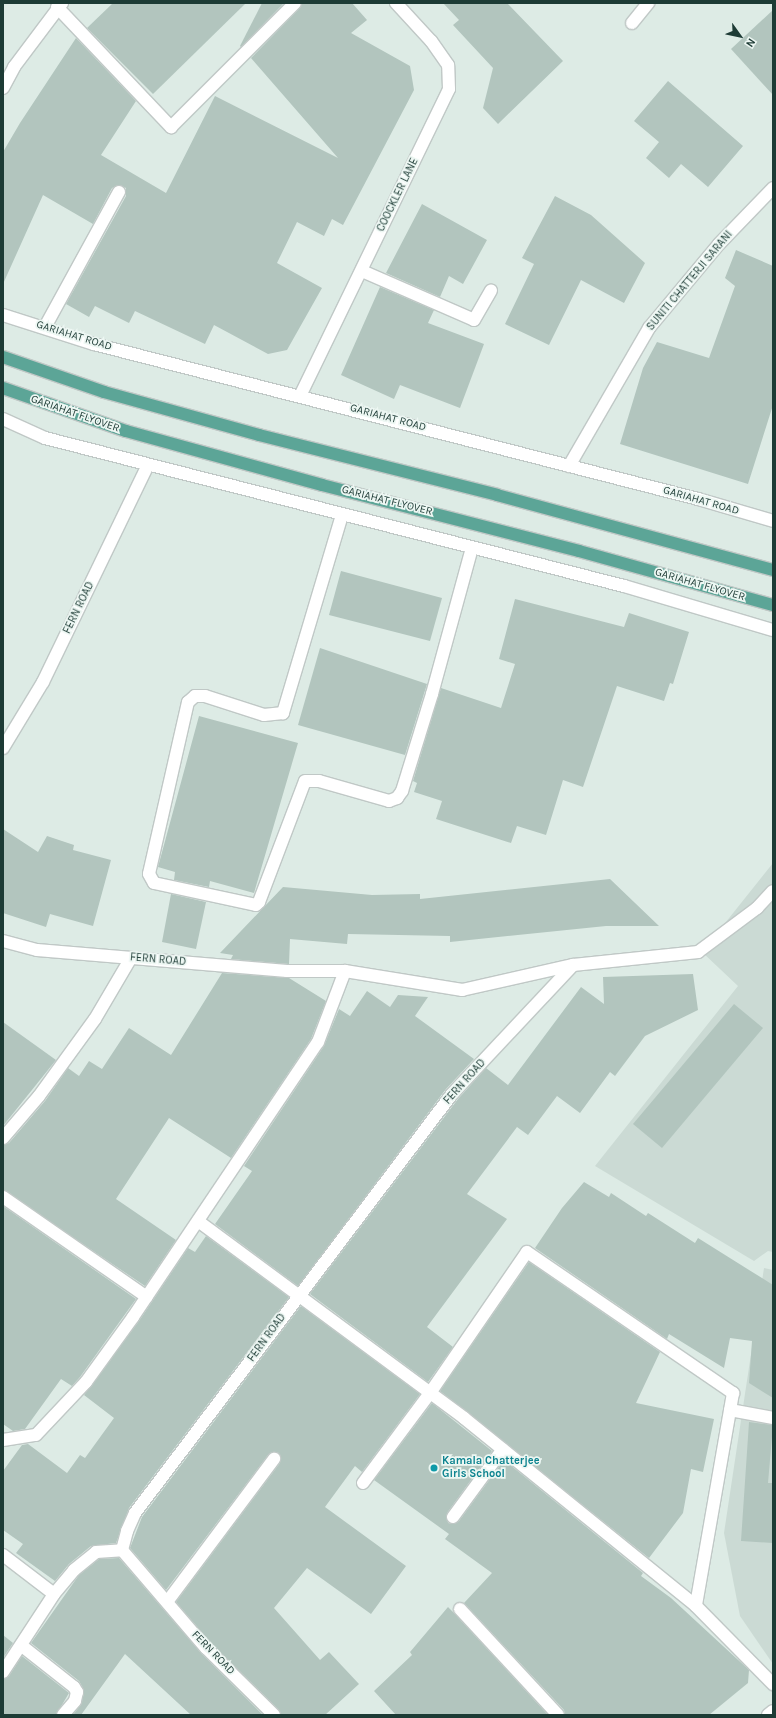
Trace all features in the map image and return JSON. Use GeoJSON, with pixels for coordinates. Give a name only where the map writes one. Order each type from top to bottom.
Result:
{"type":"FeatureCollection","features":[{"type":"Feature","properties":{"kind":"main road"},"geometry":{"type":"LineString","coordinates":[[4,358],[104,392],[259,435],[497,495],[773,570]]}},
{"type":"Feature","properties":{"kind":"main road","name":"GARIAHAT FLYOVER"},"geometry":{"type":"LineString","coordinates":[[3,388],[126,431],[322,485],[579,551],[773,605]]}},
{"type":"Feature","properties":{"kind":"street"},"geometry":{"type":"LineString","coordinates":[[3,88],[14,67],[59,5],[171,127],[295,3]]}},
{"type":"Feature","properties":{"kind":"street","name":"COOCKLER LANE"},"geometry":{"type":"LineString","coordinates":[[300,396],[448,89],[448,65],[431,41],[396,3]]}},
{"type":"Feature","properties":{"kind":"street"},"geometry":{"type":"LineString","coordinates":[[632,23],[648,3]]}},
{"type":"Feature","properties":{"kind":"street","name":"SUNITI CHATTERJI SARANI"},"geometry":{"type":"LineString","coordinates":[[569,466],[649,328],[719,244],[773,188]]}},
{"type":"Feature","properties":{"kind":"street"},"geometry":{"type":"LineString","coordinates":[[45,327],[119,192]]}},
{"type":"Feature","properties":{"kind":"street"},"geometry":{"type":"LineString","coordinates":[[362,270],[474,320],[491,291]]}},
{"type":"Feature","properties":{"kind":"street","name":"GARIAHAT ROAD"},"geometry":{"type":"LineString","coordinates":[[3,315],[45,327],[94,344],[569,466],[773,521]]}},
{"type":"Feature","properties":{"kind":"street"},"geometry":{"type":"LineString","coordinates":[[3,419],[45,438],[624,586],[773,630]]}},
{"type":"Feature","properties":{"kind":"street","name":"FERN ROAD"},"geometry":{"type":"LineString","coordinates":[[3,748],[43,682],[148,465]]}},
{"type":"Feature","properties":{"kind":"street"},"geometry":{"type":"LineString","coordinates":[[342,515],[283,713],[264,715],[205,696],[195,696],[188,702],[149,874],[154,883],[256,905],[259,902],[305,781],[319,781],[389,801],[397,798],[402,790],[432,694],[472,548]]}},
{"type":"Feature","properties":{"kind":"street","name":"FERN ROAD"},"geometry":{"type":"LineString","coordinates":[[3,941],[37,950],[287,971],[345,971],[462,990],[573,965],[698,952],[758,908],[773,891]]}},
{"type":"Feature","properties":{"kind":"street"},"geometry":{"type":"LineString","coordinates":[[3,1138],[96,1019],[131,958]]}},
{"type":"Feature","properties":{"kind":"street","name":"FERN ROAD"},"geometry":{"type":"LineString","coordinates":[[274,1715],[206,1648],[122,1550],[135,1513],[299,1294],[385,1186],[452,1094],[573,965]]}},
{"type":"Feature","properties":{"kind":"street"},"geometry":{"type":"LineString","coordinates":[[3,1440],[36,1435],[86,1382],[147,1296],[318,1042],[345,971]]}},
{"type":"Feature","properties":{"kind":"street"},"geometry":{"type":"LineString","coordinates":[[3,1197],[147,1296]]}},
{"type":"Feature","properties":{"kind":"street"},"geometry":{"type":"LineString","coordinates":[[198,1221],[299,1294],[503,1449],[696,1606],[773,1684]]}},
{"type":"Feature","properties":{"kind":"street"},"geometry":{"type":"LineString","coordinates":[[363,1483],[430,1393],[527,1252],[733,1393],[696,1606]]}},
{"type":"Feature","properties":{"kind":"street"},"geometry":{"type":"LineString","coordinates":[[730,1410],[773,1418]]}},
{"type":"Feature","properties":{"kind":"street"},"geometry":{"type":"LineString","coordinates":[[454,1517],[503,1449]]}},
{"type":"Feature","properties":{"kind":"street"},"geometry":{"type":"LineString","coordinates":[[167,1602],[274,1459]]}},
{"type":"Feature","properties":{"kind":"street"},"geometry":{"type":"LineString","coordinates":[[3,1672],[22,1646],[54,1594],[74,1570],[96,1552],[122,1550]]}},
{"type":"Feature","properties":{"kind":"street"},"geometry":{"type":"LineString","coordinates":[[3,1554],[54,1594]]}},
{"type":"Feature","properties":{"kind":"street"},"geometry":{"type":"LineString","coordinates":[[460,1608],[558,1715]]}},
{"type":"Feature","properties":{"kind":"street"},"geometry":{"type":"LineString","coordinates":[[22,1646],[74,1687],[77,1692],[75,1701],[63,1715]]}},
{"type":"Feature","properties":{"kind":"street"},"geometry":{"type":"LineString","coordinates":[[768,1715],[773,1711]]}},
{"type":"Feature","properties":{"kind":"shaded area"},"geometry":{"type":"Polygon","coordinates":[[[773,863],[773,1252],[768,1251],[754,1261],[595,1166],[738,986],[702,952],[773,863]]]}},
{"type":"Feature","properties":{"kind":"shaded area"},"geometry":{"type":"Polygon","coordinates":[[[764,1268],[773,1270],[773,1664],[740,1616],[724,1533],[764,1268]]]}},
{"type":"Feature","properties":{"kind":"building"},"geometry":{"type":"Polygon","coordinates":[[[113,3],[246,3],[153,94],[87,28],[113,3]]]}},
{"type":"Feature","properties":{"kind":"building"},"geometry":{"type":"Polygon","coordinates":[[[262,3],[284,3],[241,47],[240,46],[262,3]]]}},
{"type":"Feature","properties":{"kind":"building"},"geometry":{"type":"Polygon","coordinates":[[[302,3],[352,3],[367,20],[351,33],[410,66],[414,90],[343,225],[332,219],[324,236],[297,222],[277,263],[322,288],[287,350],[268,354],[214,325],[205,344],[135,311],[129,323],[95,306],[89,317],[66,304],[126,196],[126,188],[119,185],[112,188],[93,224],[43,195],[3,284],[3,152],[20,123],[76,38],[136,101],[101,155],[166,193],[215,96],[338,158],[251,58],[300,8],[302,3]]]}},
{"type":"Feature","properties":{"kind":"building"},"geometry":{"type":"Polygon","coordinates":[[[443,3],[507,3],[563,61],[498,124],[483,108],[493,68],[453,25],[459,20],[443,3]]]}},
{"type":"Feature","properties":{"kind":"building"},"geometry":{"type":"Polygon","coordinates":[[[773,10],[773,95],[731,49],[773,10]]]}},
{"type":"Feature","properties":{"kind":"building"},"geometry":{"type":"Polygon","coordinates":[[[668,81],[743,146],[708,187],[681,164],[669,178],[646,158],[659,142],[634,121],[668,81]]]}},
{"type":"Feature","properties":{"kind":"building"},"geometry":{"type":"Polygon","coordinates":[[[555,196],[591,215],[645,263],[624,303],[581,280],[549,345],[505,324],[534,264],[522,258],[555,196]]]}},
{"type":"Feature","properties":{"kind":"building"},"geometry":{"type":"Polygon","coordinates":[[[422,204],[487,240],[463,284],[449,276],[440,297],[386,273],[422,204]]]}},
{"type":"Feature","properties":{"kind":"building"},"geometry":{"type":"Polygon","coordinates":[[[736,250],[773,266],[773,405],[748,484],[620,444],[643,368],[657,342],[709,358],[735,286],[725,278],[736,250]]]}},
{"type":"Feature","properties":{"kind":"building"},"geometry":{"type":"Polygon","coordinates":[[[380,287],[434,310],[428,323],[484,344],[460,408],[400,385],[394,399],[341,375],[380,287]]]}},
{"type":"Feature","properties":{"kind":"building"},"geometry":{"type":"Polygon","coordinates":[[[341,571],[442,598],[430,641],[329,615],[341,571]]]}},
{"type":"Feature","properties":{"kind":"building"},"geometry":{"type":"Polygon","coordinates":[[[515,599],[624,627],[629,613],[689,632],[673,684],[670,683],[664,701],[617,686],[583,787],[563,780],[546,835],[517,826],[511,843],[436,819],[442,801],[414,792],[417,783],[413,781],[441,688],[501,708],[515,664],[499,659],[515,599]]]}},
{"type":"Feature","properties":{"kind":"building"},"geometry":{"type":"Polygon","coordinates":[[[320,648],[427,684],[405,755],[298,725],[320,648]]]}},
{"type":"Feature","properties":{"kind":"building"},"geometry":{"type":"Polygon","coordinates":[[[199,716],[298,743],[254,893],[210,881],[209,887],[174,880],[175,872],[158,867],[199,716]]]}},
{"type":"Feature","properties":{"kind":"building"},"geometry":{"type":"Polygon","coordinates":[[[3,829],[38,852],[47,836],[74,845],[73,850],[111,860],[93,926],[50,914],[46,927],[3,913],[3,829]]]}},
{"type":"Feature","properties":{"kind":"building"},"geometry":{"type":"Polygon","coordinates":[[[610,879],[659,926],[606,926],[450,942],[450,936],[348,934],[347,944],[290,939],[289,964],[231,959],[233,955],[220,953],[283,887],[372,895],[420,894],[420,899],[610,879]]]}},
{"type":"Feature","properties":{"kind":"building"},"geometry":{"type":"Polygon","coordinates":[[[171,894],[206,902],[196,949],[162,942],[171,894]]]}},
{"type":"Feature","properties":{"kind":"building"},"geometry":{"type":"Polygon","coordinates":[[[222,973],[289,978],[326,1001],[311,1039],[231,1158],[169,1118],[116,1199],[176,1240],[145,1286],[3,1190],[3,1145],[9,1143],[45,1101],[68,1068],[79,1076],[89,1061],[102,1069],[129,1028],[171,1055],[222,973]]]}},
{"type":"Feature","properties":{"kind":"building"},"geometry":{"type":"Polygon","coordinates":[[[693,974],[698,1010],[645,1036],[615,1076],[610,1072],[580,1113],[557,1096],[528,1135],[517,1127],[467,1194],[507,1219],[427,1327],[453,1347],[428,1382],[310,1294],[458,1099],[486,1068],[508,1085],[581,987],[604,1004],[603,977],[693,974]]]}},
{"type":"Feature","properties":{"kind":"building"},"geometry":{"type":"Polygon","coordinates":[[[367,991],[390,1007],[398,995],[428,997],[415,1016],[474,1059],[446,1089],[298,1286],[215,1224],[252,1171],[244,1166],[324,1046],[339,1009],[350,1016],[367,991]]]}},
{"type":"Feature","properties":{"kind":"building"},"geometry":{"type":"Polygon","coordinates":[[[734,1004],[763,1028],[662,1148],[633,1124],[734,1004]]]}},
{"type":"Feature","properties":{"kind":"building"},"geometry":{"type":"Polygon","coordinates":[[[3,1022],[56,1060],[3,1126],[3,1022]]]}},
{"type":"Feature","properties":{"kind":"building"},"geometry":{"type":"Polygon","coordinates":[[[584,1182],[609,1197],[611,1193],[646,1216],[648,1213],[695,1243],[698,1238],[773,1285],[773,1398],[749,1383],[752,1341],[730,1338],[724,1368],[669,1334],[667,1339],[535,1248],[562,1208],[584,1182]]]}},
{"type":"Feature","properties":{"kind":"building"},"geometry":{"type":"Polygon","coordinates":[[[3,1206],[136,1299],[72,1386],[61,1379],[25,1429],[13,1431],[3,1424],[3,1206]]]}},
{"type":"Feature","properties":{"kind":"building"},"geometry":{"type":"Polygon","coordinates":[[[206,1236],[289,1297],[129,1508],[116,1543],[91,1546],[69,1564],[55,1581],[16,1553],[23,1544],[3,1530],[3,1471],[22,1445],[28,1444],[67,1473],[80,1455],[85,1458],[114,1418],[84,1395],[139,1321],[188,1248],[195,1252],[206,1236]]]}},
{"type":"Feature","properties":{"kind":"building"},"geometry":{"type":"Polygon","coordinates":[[[529,1262],[660,1352],[636,1403],[714,1419],[703,1472],[691,1469],[683,1513],[649,1558],[440,1391],[529,1262]]]}},
{"type":"Feature","properties":{"kind":"building"},"geometry":{"type":"Polygon","coordinates":[[[301,1306],[420,1394],[362,1472],[355,1466],[325,1507],[406,1566],[371,1614],[307,1568],[274,1608],[320,1660],[329,1652],[359,1684],[325,1715],[281,1715],[279,1710],[211,1643],[176,1602],[280,1463],[279,1453],[274,1452],[268,1455],[166,1590],[130,1548],[142,1517],[301,1306]]]}},
{"type":"Feature","properties":{"kind":"building"},"geometry":{"type":"Polygon","coordinates":[[[432,1403],[492,1451],[447,1513],[448,1523],[453,1524],[459,1521],[504,1460],[643,1573],[641,1576],[671,1598],[749,1670],[748,1683],[709,1715],[565,1715],[564,1710],[464,1603],[492,1573],[445,1539],[449,1534],[374,1480],[432,1403]]]}},
{"type":"Feature","properties":{"kind":"building"},"geometry":{"type":"Polygon","coordinates":[[[749,1422],[773,1425],[768,1483],[773,1483],[773,1543],[741,1541],[749,1422]]]}},
{"type":"Feature","properties":{"kind":"building"},"geometry":{"type":"Polygon","coordinates":[[[119,1558],[201,1653],[263,1715],[191,1715],[125,1654],[81,1715],[73,1715],[82,1703],[83,1688],[79,1681],[31,1643],[79,1575],[99,1559],[119,1558]]]}},
{"type":"Feature","properties":{"kind":"building"},"geometry":{"type":"Polygon","coordinates":[[[448,1607],[548,1715],[396,1715],[374,1691],[412,1655],[410,1652],[448,1607]]]}},
{"type":"Feature","properties":{"kind":"building"},"geometry":{"type":"Polygon","coordinates":[[[3,1635],[13,1643],[3,1658],[3,1635]]]}},
{"type":"Feature","properties":{"kind":"building"},"geometry":{"type":"Polygon","coordinates":[[[22,1656],[69,1693],[56,1715],[3,1715],[3,1679],[9,1676],[22,1656]]]}},
{"type":"Feature","properties":{"kind":"place","name":"Kamala Chatterjee Girls School"},"geometry":{"type":"Point","coordinates":[434,1468]}}]}
